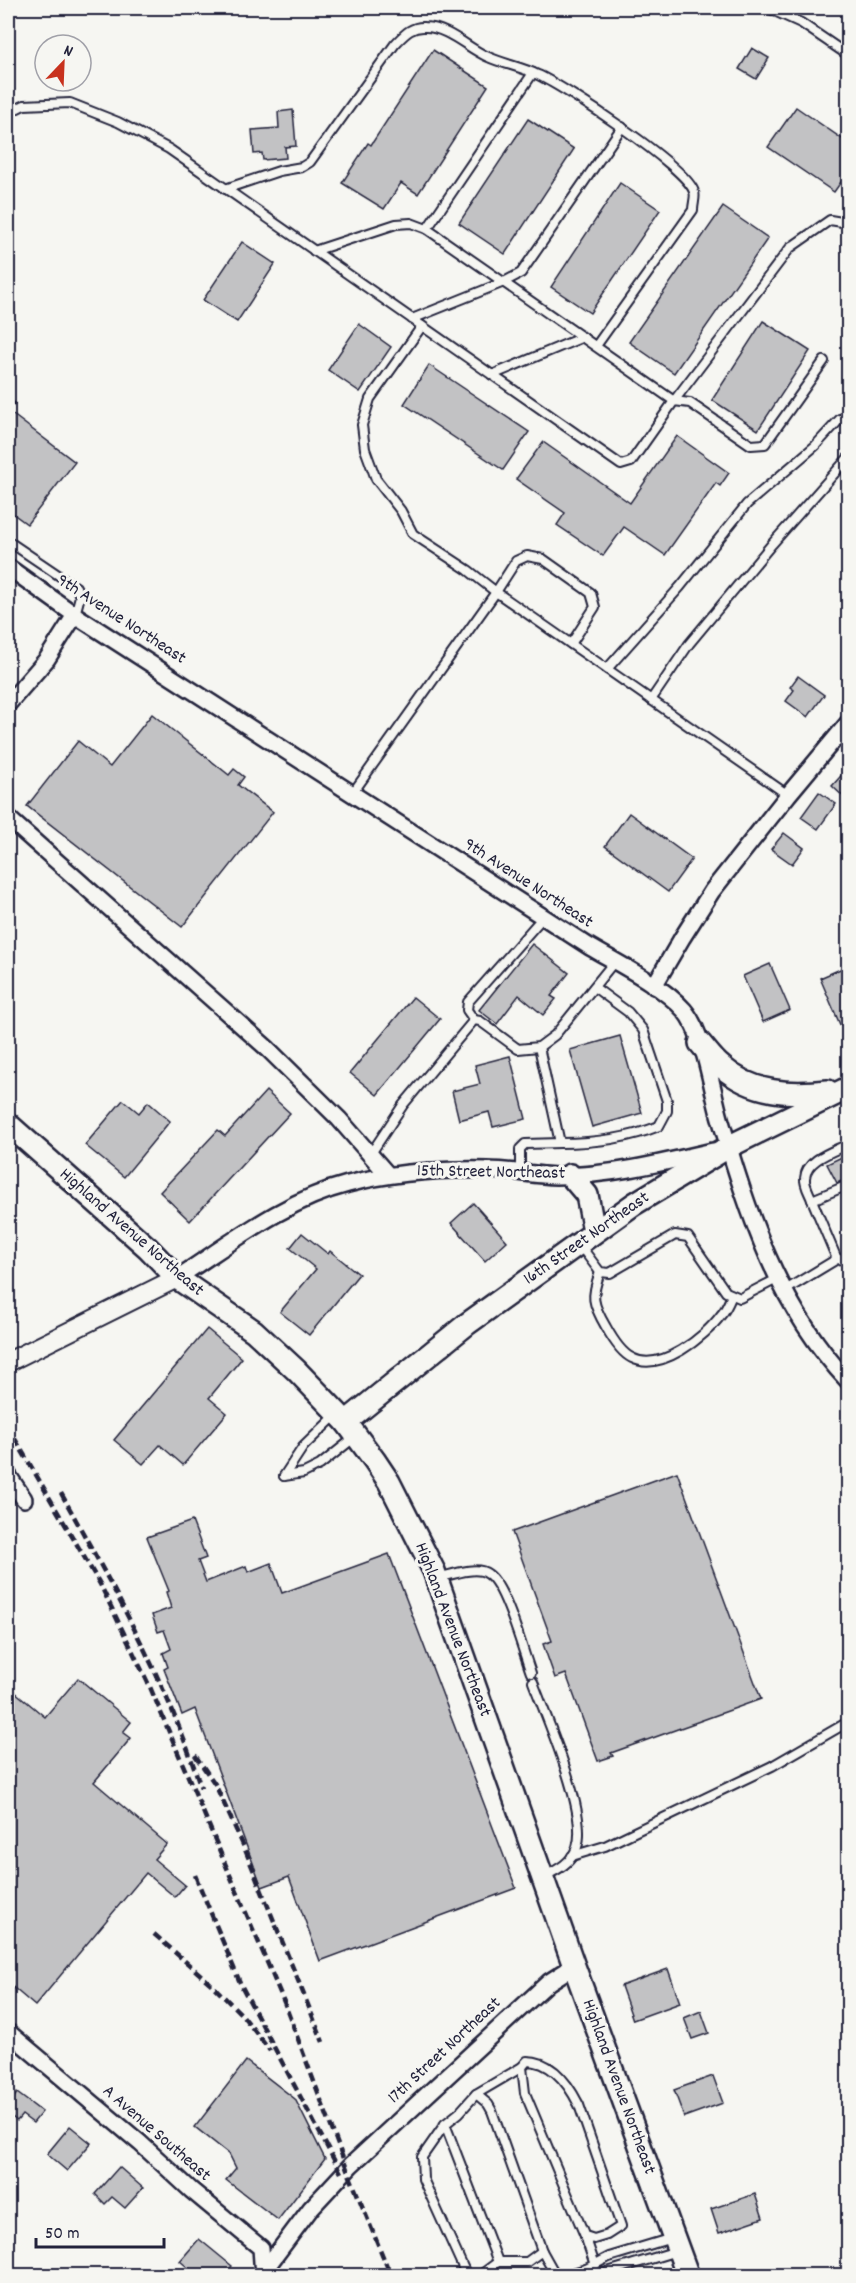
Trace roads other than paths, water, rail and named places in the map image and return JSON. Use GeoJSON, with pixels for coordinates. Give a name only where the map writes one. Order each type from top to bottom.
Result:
{"type":"FeatureCollection","features":[{"type":"Feature","properties":{"kind":"main road"},"geometry":{"type":"LineString","coordinates":[[700,1043],[722,1067],[747,1083],[764,1089],[797,1095],[848,1089]]}},
{"type":"Feature","properties":{"kind":"main road","name":"16th Street Northeast"},"geometry":{"type":"LineString","coordinates":[[347,1424],[467,1324],[634,1204],[730,1146],[848,1089]]}},
{"type":"Feature","properties":{"kind":"main road","name":"Highland Avenue Northeast"},"geometry":{"type":"LineString","coordinates":[[8,1124],[148,1248],[177,1278],[254,1331],[296,1370],[347,1424],[389,1482],[436,1578],[574,1966],[688,2276]]}},
{"type":"Feature","properties":{"kind":"main road"},"geometry":{"type":"LineString","coordinates":[[570,1175],[587,1195],[586,1237]]}},
{"type":"Feature","properties":{"kind":"street","name":"9th Avenue Northeast"},"geometry":{"type":"LineString","coordinates":[[8,567],[75,615],[672,997],[686,1012],[711,1072],[720,1116],[744,1197],[781,1285],[804,1325],[849,1381]]}},
{"type":"Feature","properties":{"kind":"street"},"geometry":{"type":"LineString","coordinates":[[8,704],[47,659],[75,615]]}},
{"type":"Feature","properties":{"kind":"street"},"geometry":{"type":"LineString","coordinates":[[654,986],[712,891],[849,723]]}},
{"type":"Feature","properties":{"kind":"street"},"geometry":{"type":"LineString","coordinates":[[8,819],[268,1049],[339,1119],[388,1175]]}},
{"type":"Feature","properties":{"kind":"street","name":"15th Street Northeast"},"geometry":{"type":"LineString","coordinates":[[8,1362],[177,1278],[272,1216],[304,1200],[346,1184],[417,1171],[490,1170],[519,1174],[570,1175],[638,1167],[730,1146]]}},
{"type":"Feature","properties":{"kind":"street"},"geometry":{"type":"LineString","coordinates":[[8,1475],[24,1499]]}},
{"type":"Feature","properties":{"kind":"street","name":"17th Street Northeast"},"geometry":{"type":"LineString","coordinates":[[262,2274],[311,2208],[346,2169],[549,1982],[574,1966]]}},
{"type":"Feature","properties":{"kind":"street","name":"A Avenue Southeast"},"geometry":{"type":"LineString","coordinates":[[8,2032],[261,2248],[262,2274]]}},
{"type":"Feature","properties":{"kind":"lane"},"geometry":{"type":"LineString","coordinates":[[768,8],[801,23],[849,55]]}},
{"type":"Feature","properties":{"kind":"lane"},"geometry":{"type":"LineString","coordinates":[[225,189],[279,171],[302,167],[310,162],[395,45],[410,29],[425,27],[438,30],[487,57],[533,73],[572,92],[622,127],[687,179],[695,192],[693,210],[596,346]]}},
{"type":"Feature","properties":{"kind":"lane"},"geometry":{"type":"LineString","coordinates":[[427,229],[533,73]]}},
{"type":"Feature","properties":{"kind":"lane"},"geometry":{"type":"LineString","coordinates":[[8,113],[24,105],[70,103],[118,122],[169,149],[621,465],[631,462],[790,248],[830,220],[849,223]]}},
{"type":"Feature","properties":{"kind":"lane"},"geometry":{"type":"LineString","coordinates":[[412,320],[521,273],[622,127]]}},
{"type":"Feature","properties":{"kind":"lane"},"geometry":{"type":"LineString","coordinates":[[314,251],[396,224],[411,223],[427,229],[674,402],[690,403],[750,445],[765,444],[824,360]]}},
{"type":"Feature","properties":{"kind":"lane"},"geometry":{"type":"LineString","coordinates":[[422,326],[370,399],[362,424],[365,449],[376,479],[401,511],[413,534],[468,570],[496,592],[788,795]]}},
{"type":"Feature","properties":{"kind":"lane"},"geometry":{"type":"LineString","coordinates":[[492,375],[582,337]]}},
{"type":"Feature","properties":{"kind":"lane"},"geometry":{"type":"LineString","coordinates":[[607,669],[747,504],[815,446],[840,419],[849,423]]}},
{"type":"Feature","properties":{"kind":"lane"},"geometry":{"type":"LineString","coordinates":[[651,699],[689,644],[772,544],[849,458]]}},
{"type":"Feature","properties":{"kind":"lane"},"geometry":{"type":"LineString","coordinates":[[9,545],[75,587],[80,596],[75,615]]}},
{"type":"Feature","properties":{"kind":"lane"},"geometry":{"type":"LineString","coordinates":[[352,794],[516,561],[527,556],[543,559],[591,593],[595,607],[571,644]]}},
{"type":"Feature","properties":{"kind":"lane"},"geometry":{"type":"LineString","coordinates":[[543,916],[468,1002],[467,1010],[474,1020],[518,1049],[539,1047],[555,1035],[614,962]]}},
{"type":"Feature","properties":{"kind":"lane"},"geometry":{"type":"LineString","coordinates":[[519,1174],[520,1149],[525,1144],[582,1143],[634,1136],[659,1126],[667,1111],[666,1101],[643,1030],[628,1012],[594,987]]}},
{"type":"Feature","properties":{"kind":"lane"},"geometry":{"type":"LineString","coordinates":[[370,1155],[403,1105],[474,1020]]}},
{"type":"Feature","properties":{"kind":"lane"},"geometry":{"type":"LineString","coordinates":[[539,1047],[560,1143]]}},
{"type":"Feature","properties":{"kind":"lane"},"geometry":{"type":"LineString","coordinates":[[837,1259],[805,1183],[806,1172],[818,1160],[849,1144]]}},
{"type":"Feature","properties":{"kind":"lane"},"geometry":{"type":"LineString","coordinates":[[812,1200],[849,1185]]}},
{"type":"Feature","properties":{"kind":"lane"},"geometry":{"type":"LineString","coordinates":[[600,1272],[610,1273],[675,1235],[688,1237],[726,1293],[740,1298],[781,1285],[837,1259],[849,1260]]}},
{"type":"Feature","properties":{"kind":"lane"},"geometry":{"type":"LineString","coordinates":[[586,1237],[600,1272],[592,1292],[597,1312],[614,1341],[631,1358],[643,1362],[655,1361],[679,1352],[702,1337],[722,1315],[732,1295]]}},
{"type":"Feature","properties":{"kind":"lane"},"geometry":{"type":"LineString","coordinates":[[347,1424],[320,1465],[304,1473],[284,1476],[303,1447],[347,1424]]}},
{"type":"Feature","properties":{"kind":"lane"},"geometry":{"type":"LineString","coordinates":[[436,1578],[474,1570],[488,1573],[500,1587],[531,1673]]}},
{"type":"Feature","properties":{"kind":"lane"},"geometry":{"type":"LineString","coordinates":[[534,1682],[572,1790],[581,1831],[577,1849],[565,1865],[543,1877]]}},
{"type":"Feature","properties":{"kind":"lane"},"geometry":{"type":"LineString","coordinates":[[572,1856],[604,1846],[772,1767],[849,1722]]}},
{"type":"Feature","properties":{"kind":"lane"},"geometry":{"type":"LineString","coordinates":[[467,2276],[423,2179],[422,2157],[445,2124],[459,2113],[476,2094],[522,2067],[527,2061],[537,2061],[550,2068],[571,2089],[579,2105],[621,2226],[607,2235],[594,2239],[585,2236]]}},
{"type":"Feature","properties":{"kind":"lane"},"geometry":{"type":"LineString","coordinates":[[522,2067],[525,2092],[595,2265]]}},
{"type":"Feature","properties":{"kind":"lane"},"geometry":{"type":"LineString","coordinates":[[476,2094],[488,2104],[492,2111],[542,2252],[556,2276]]}},
{"type":"Feature","properties":{"kind":"lane"},"geometry":{"type":"LineString","coordinates":[[445,2124],[498,2262]]}},
{"type":"Feature","properties":{"kind":"lane"},"geometry":{"type":"LineString","coordinates":[[562,2276],[586,2269],[609,2257],[676,2244]]}},
{"type":"Feature","properties":{"kind":"lane"},"geometry":{"type":"LineString","coordinates":[[586,2269],[604,2273],[676,2244]]}},
{"type":"Feature","properties":{"kind":"lane"},"geometry":{"type":"LineString","coordinates":[[478,2276],[498,2262],[526,2262],[542,2252]]}},
{"type":"Feature","properties":{"kind":"railway"},"geometry":{"type":"LineString","coordinates":[[8,1427],[100,1584],[150,1687],[284,2002],[347,2169],[391,2276]]}},
{"type":"Feature","properties":{"kind":"railway"},"geometry":{"type":"LineString","coordinates":[[61,1493],[120,1601],[156,1674],[188,1749],[201,1788]]}},
{"type":"Feature","properties":{"kind":"railway"},"geometry":{"type":"LineString","coordinates":[[195,1755],[215,1784],[244,1847],[323,2042]]}},
{"type":"Feature","properties":{"kind":"railway"},"geometry":{"type":"LineString","coordinates":[[195,1875],[241,1985],[341,2173]]}},
{"type":"Feature","properties":{"kind":"railway"},"geometry":{"type":"LineString","coordinates":[[154,1934],[210,1983],[243,2016],[270,2051]]}}]}
